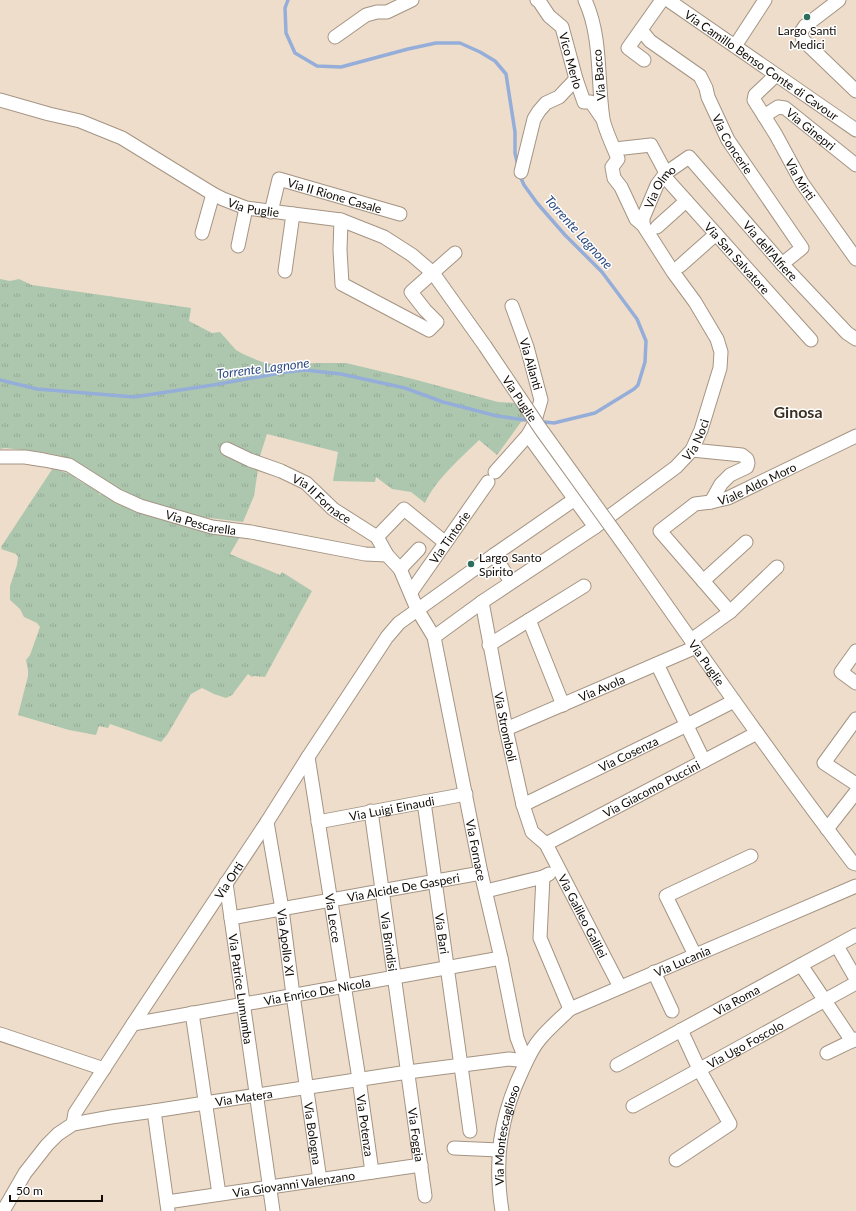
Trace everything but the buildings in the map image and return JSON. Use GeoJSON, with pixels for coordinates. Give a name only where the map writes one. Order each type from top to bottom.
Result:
{"type":"FeatureCollection","features":[{"type":"Feature","properties":{"kind":"street"},"geometry":{"type":"LineString","coordinates":[[335,37],[366,14],[386,12],[412,0]]}},
{"type":"Feature","properties":{"kind":"street","name":"Vico Merlo"},"geometry":{"type":"LineString","coordinates":[[536,0],[539,1],[549,16],[562,28],[584,102],[591,102],[603,120]]}},
{"type":"Feature","properties":{"kind":"street","name":"Via Bacco"},"geometry":{"type":"LineString","coordinates":[[585,0],[591,13],[595,34],[603,120],[615,149]]}},
{"type":"Feature","properties":{"kind":"street"},"geometry":{"type":"LineString","coordinates":[[644,60],[628,48],[662,0]]}},
{"type":"Feature","properties":{"kind":"street","name":"Via Camillo Benso Conte di Cavour"},"geometry":{"type":"LineString","coordinates":[[668,0],[856,130]]}},
{"type":"Feature","properties":{"kind":"street"},"geometry":{"type":"LineString","coordinates":[[735,46],[765,0]]}},
{"type":"Feature","properties":{"kind":"street"},"geometry":{"type":"LineString","coordinates":[[839,0],[805,26],[801,32],[803,40],[856,91]]}},
{"type":"Feature","properties":{"kind":"street","name":"Via Concerie"},"geometry":{"type":"LineString","coordinates":[[641,30],[650,41],[700,76],[728,140],[802,248],[782,264]]}},
{"type":"Feature","properties":{"kind":"street","name":"Via Mirti"},"geometry":{"type":"LineString","coordinates":[[776,76],[755,95],[754,100],[802,183],[856,259]]}},
{"type":"Feature","properties":{"kind":"street"},"geometry":{"type":"LineString","coordinates":[[521,172],[536,115],[546,103],[559,97],[576,79]]}},
{"type":"Feature","properties":{"kind":"street","name":"Via Puglie"},"geometry":{"type":"LineString","coordinates":[[0,100],[48,114],[80,121],[122,138],[213,194],[246,208],[341,220],[384,237],[412,255],[433,273],[485,346],[540,428],[734,701],[827,829],[855,862]]}},
{"type":"Feature","properties":{"kind":"street","name":"Via Ginepri"},"geometry":{"type":"LineString","coordinates":[[764,116],[778,107],[785,108],[856,165]]}},
{"type":"Feature","properties":{"kind":"street","name":"Via San Salvatore"},"geometry":{"type":"LineString","coordinates":[[615,149],[651,144],[665,174],[686,201],[811,340]]}},
{"type":"Feature","properties":{"kind":"street","name":"Via Noci"},"geometry":{"type":"LineString","coordinates":[[434,637],[482,602],[595,527],[676,467],[692,450],[701,430],[720,368],[721,352],[717,339],[695,302],[673,272],[643,225],[636,219],[622,187],[614,178],[612,167],[618,159],[615,149]]}},
{"type":"Feature","properties":{"kind":"street","name":"Via dell'Alfiere"},"geometry":{"type":"LineString","coordinates":[[689,157],[782,264],[847,333],[856,339]]}},
{"type":"Feature","properties":{"kind":"street","name":"Via Olmo"},"geometry":{"type":"LineString","coordinates":[[643,225],[643,218],[657,185],[665,174],[689,157]]}},
{"type":"Feature","properties":{"kind":"street","name":"Via II Rione Casale"},"geometry":{"type":"LineString","coordinates":[[271,212],[279,179],[400,214]]}},
{"type":"Feature","properties":{"kind":"street"},"geometry":{"type":"LineString","coordinates":[[202,233],[213,194]]}},
{"type":"Feature","properties":{"kind":"street"},"geometry":{"type":"LineString","coordinates":[[657,227],[686,201]]}},
{"type":"Feature","properties":{"kind":"street"},"geometry":{"type":"LineString","coordinates":[[238,246],[246,208]]}},
{"type":"Feature","properties":{"kind":"street"},"geometry":{"type":"LineString","coordinates":[[285,271],[293,214]]}},
{"type":"Feature","properties":{"kind":"street"},"geometry":{"type":"LineString","coordinates":[[341,220],[340,250],[342,284],[429,330],[437,322],[425,310],[411,292],[455,253]]}},
{"type":"Feature","properties":{"kind":"street"},"geometry":{"type":"LineString","coordinates":[[680,266],[716,234]]}},
{"type":"Feature","properties":{"kind":"street","name":"Via Ailanti"},"geometry":{"type":"LineString","coordinates":[[512,306],[528,347],[541,400],[531,430]]}},
{"type":"Feature","properties":{"kind":"street"},"geometry":{"type":"LineString","coordinates":[[531,430],[575,499],[595,527]]}},
{"type":"Feature","properties":{"kind":"street","name":"Via Tintorie"},"geometry":{"type":"LineString","coordinates":[[410,592],[491,477],[531,430]]}},
{"type":"Feature","properties":{"kind":"street","name":"Viale Aldo Moro"},"geometry":{"type":"LineString","coordinates":[[703,581],[660,531],[695,504],[728,498],[856,436]]}},
{"type":"Feature","properties":{"kind":"street","name":"Via II Fornace"},"geometry":{"type":"LineString","coordinates":[[227,449],[306,483],[333,509],[377,537],[387,555],[400,569],[417,609]]}},
{"type":"Feature","properties":{"kind":"street"},"geometry":{"type":"LineString","coordinates":[[692,450],[742,455],[747,459],[747,467],[730,475],[721,484],[711,502]]}},
{"type":"Feature","properties":{"kind":"street","name":"Via Pescarella"},"geometry":{"type":"LineString","coordinates":[[0,457],[25,457],[69,465],[118,496],[140,506],[212,527],[251,532],[365,554],[387,555]]}},
{"type":"Feature","properties":{"kind":"street","name":"Via Orti"},"geometry":{"type":"LineString","coordinates":[[73,1124],[76,1112],[226,883],[268,822],[308,757],[387,637],[399,623],[417,609],[575,499]]}},
{"type":"Feature","properties":{"kind":"street"},"geometry":{"type":"LineString","coordinates":[[377,537],[404,509],[442,540]]}},
{"type":"Feature","properties":{"kind":"street"},"geometry":{"type":"LineString","coordinates":[[730,612],[703,581],[746,542]]}},
{"type":"Feature","properties":{"kind":"street"},"geometry":{"type":"LineString","coordinates":[[400,569],[419,549]]}},
{"type":"Feature","properties":{"kind":"street"},"geometry":{"type":"LineString","coordinates":[[494,555],[512,582]]}},
{"type":"Feature","properties":{"kind":"street","name":"Via Avola"},"geometry":{"type":"LineString","coordinates":[[506,730],[657,664],[694,644],[777,567]]}},
{"type":"Feature","properties":{"kind":"street"},"geometry":{"type":"LineString","coordinates":[[489,644],[584,586]]}},
{"type":"Feature","properties":{"kind":"street","name":"Via Stromboli"},"geometry":{"type":"LineString","coordinates":[[482,602],[506,730],[523,805],[532,832],[546,844]]}},
{"type":"Feature","properties":{"kind":"street","name":"Via Fornace"},"geometry":{"type":"LineString","coordinates":[[417,609],[434,637],[481,873],[501,958],[517,1038],[526,1061]]}},
{"type":"Feature","properties":{"kind":"street"},"geometry":{"type":"LineString","coordinates":[[529,620],[563,705]]}},
{"type":"Feature","properties":{"kind":"street"},"geometry":{"type":"LineString","coordinates":[[856,651],[841,672],[856,683]]}},
{"type":"Feature","properties":{"kind":"street"},"geometry":{"type":"LineString","coordinates":[[657,664],[704,761]]}},
{"type":"Feature","properties":{"kind":"street","name":"Via Cosenza"},"geometry":{"type":"LineString","coordinates":[[523,805],[734,701]]}},
{"type":"Feature","properties":{"kind":"street"},"geometry":{"type":"LineString","coordinates":[[856,719],[824,763],[856,784]]}},
{"type":"Feature","properties":{"kind":"street","name":"Via Giacomo Puccini"},"geometry":{"type":"LineString","coordinates":[[546,844],[757,733]]}},
{"type":"Feature","properties":{"kind":"street","name":"Via Lecce"},"geometry":{"type":"LineString","coordinates":[[308,757],[359,1079]]}},
{"type":"Feature","properties":{"kind":"street"},"geometry":{"type":"LineString","coordinates":[[827,829],[856,792]]}},
{"type":"Feature","properties":{"kind":"street","name":"Via Luigi Einaudi"},"geometry":{"type":"LineString","coordinates":[[318,822],[466,794]]}},
{"type":"Feature","properties":{"kind":"street","name":"Via Bari"},"geometry":{"type":"LineString","coordinates":[[424,802],[470,1132]]}},
{"type":"Feature","properties":{"kind":"street","name":"Via Brindisi"},"geometry":{"type":"LineString","coordinates":[[371,811],[408,1072]]}},
{"type":"Feature","properties":{"kind":"street","name":"Via Apollo XI"},"geometry":{"type":"LineString","coordinates":[[268,822],[307,1087]]}},
{"type":"Feature","properties":{"kind":"street","name":"Via Galileo Galilei"},"geometry":{"type":"LineString","coordinates":[[546,844],[620,987]]}},
{"type":"Feature","properties":{"kind":"street"},"geometry":{"type":"LineString","coordinates":[[695,955],[666,896],[751,856]]}},
{"type":"Feature","properties":{"kind":"street"},"geometry":{"type":"LineString","coordinates":[[486,891],[543,877],[559,869]]}},
{"type":"Feature","properties":{"kind":"street","name":"Via Alcide De Gasperi"},"geometry":{"type":"LineString","coordinates":[[231,918],[481,873]]}},
{"type":"Feature","properties":{"kind":"street"},"geometry":{"type":"LineString","coordinates":[[543,877],[540,938],[570,1009]]}},
{"type":"Feature","properties":{"kind":"street","name":"Via Patrice Lumumba"},"geometry":{"type":"LineString","coordinates":[[226,883],[273,1211]]}},
{"type":"Feature","properties":{"kind":"street","name":"Via Lucania"},"geometry":{"type":"LineString","coordinates":[[526,1061],[539,1040],[570,1009],[856,886]]}},
{"type":"Feature","properties":{"kind":"street","name":"Via Roma"},"geometry":{"type":"LineString","coordinates":[[617,1065],[856,935]]}},
{"type":"Feature","properties":{"kind":"street"},"geometry":{"type":"LineString","coordinates":[[837,946],[856,979]]}},
{"type":"Feature","properties":{"kind":"street","name":"Via Enrico De Nicola"},"geometry":{"type":"LineString","coordinates":[[133,1024],[501,958]]}},
{"type":"Feature","properties":{"kind":"street"},"geometry":{"type":"LineString","coordinates":[[801,965],[824,1000],[854,1040],[827,1053]]}},
{"type":"Feature","properties":{"kind":"street"},"geometry":{"type":"LineString","coordinates":[[654,972],[672,1011]]}},
{"type":"Feature","properties":{"kind":"street","name":"Via Ugo Foscolo"},"geometry":{"type":"LineString","coordinates":[[633,1106],[856,983]]}},
{"type":"Feature","properties":{"kind":"street"},"geometry":{"type":"LineString","coordinates":[[192,1013],[219,1194]]}},
{"type":"Feature","properties":{"kind":"street"},"geometry":{"type":"LineString","coordinates":[[676,1160],[730,1124],[699,1069],[681,1030]]}},
{"type":"Feature","properties":{"kind":"street"},"geometry":{"type":"LineString","coordinates":[[0,1034],[104,1069]]}},
{"type":"Feature","properties":{"kind":"street","name":"Via Matera"},"geometry":{"type":"LineString","coordinates":[[2,1211],[26,1173],[47,1145],[58,1134],[73,1124],[408,1072],[510,1059],[526,1061]]}},
{"type":"Feature","properties":{"kind":"street","name":"Via Montescaglioso"},"geometry":{"type":"LineString","coordinates":[[502,1211],[499,1190],[499,1150],[505,1114],[526,1061]]}},
{"type":"Feature","properties":{"kind":"street","name":"Via Foggia"},"geometry":{"type":"LineString","coordinates":[[408,1072],[426,1196]]}},
{"type":"Feature","properties":{"kind":"street","name":"Via Potenza"},"geometry":{"type":"LineString","coordinates":[[359,1079],[372,1172]]}},
{"type":"Feature","properties":{"kind":"street","name":"Via Bologna"},"geometry":{"type":"LineString","coordinates":[[307,1087],[320,1180]]}},
{"type":"Feature","properties":{"kind":"street"},"geometry":{"type":"LineString","coordinates":[[154,1112],[168,1206]]}},
{"type":"Feature","properties":{"kind":"street"},"geometry":{"type":"LineString","coordinates":[[454,1148],[499,1150]]}},
{"type":"Feature","properties":{"kind":"street","name":"Via Giovanni Valenzano"},"geometry":{"type":"LineString","coordinates":[[168,1206],[219,1194],[421,1165]]}},
{"type":"Feature","properties":{"kind":"green space"},"geometry":{"type":"Polygon","coordinates":[[[0,279],[10,281],[19,279],[32,285],[191,308],[189,321],[212,333],[220,332],[236,350],[262,362],[277,365],[346,363],[498,402],[515,403],[526,420],[521,422],[497,455],[479,440],[435,486],[425,503],[411,492],[392,489],[376,477],[375,482],[333,481],[338,452],[267,434],[260,456],[254,496],[243,522],[202,517],[138,499],[122,491],[81,464],[61,456],[41,452],[5,448],[0,449],[0,279]]]}},
{"type":"Feature","properties":{"kind":"green space"},"geometry":{"type":"Polygon","coordinates":[[[53,468],[75,476],[75,478],[85,484],[87,482],[97,489],[100,495],[102,493],[133,511],[241,535],[230,554],[280,575],[282,572],[312,591],[265,677],[252,677],[248,674],[232,695],[226,698],[202,688],[191,694],[167,735],[161,742],[110,724],[108,728],[99,726],[96,735],[69,730],[18,715],[28,676],[26,660],[30,655],[40,627],[37,623],[24,617],[20,609],[10,600],[10,586],[18,557],[16,554],[1,549],[1,547],[53,468]]]}},
{"type":"Feature","properties":{"kind":"waterway","name":"Torrente Lagnone"},"geometry":{"type":"LineString","coordinates":[[288,0],[285,8],[286,33],[295,53],[317,66],[341,67],[436,43],[460,43],[495,61],[506,74],[515,132],[515,153],[518,166]]}},
{"type":"Feature","properties":{"kind":"waterway","name":"Torrente Lagnone"},"geometry":{"type":"LineString","coordinates":[[519,174],[524,185],[537,203],[565,235],[602,272],[637,319],[646,341],[645,362],[638,385],[634,389],[595,413],[554,423],[545,422]]}},
{"type":"Feature","properties":{"kind":"waterway","name":"Torrente Lagnone"},"geometry":{"type":"LineString","coordinates":[[0,380],[37,389],[134,397],[305,370],[341,374],[405,388],[443,402],[497,416],[525,420]]}},
{"type":"Feature","properties":{"kind":"place","name":"Largo Santi Medici"},"geometry":{"type":"Point","coordinates":[807,17]}},
{"type":"Feature","properties":{"kind":"place","name":"Largo Santo Spirito"},"geometry":{"type":"Point","coordinates":[471,564]}},
{"type":"Feature","properties":{"kind":"district","name":"Ginosa"},"geometry":{"type":"Point","coordinates":[798,411]}}]}
